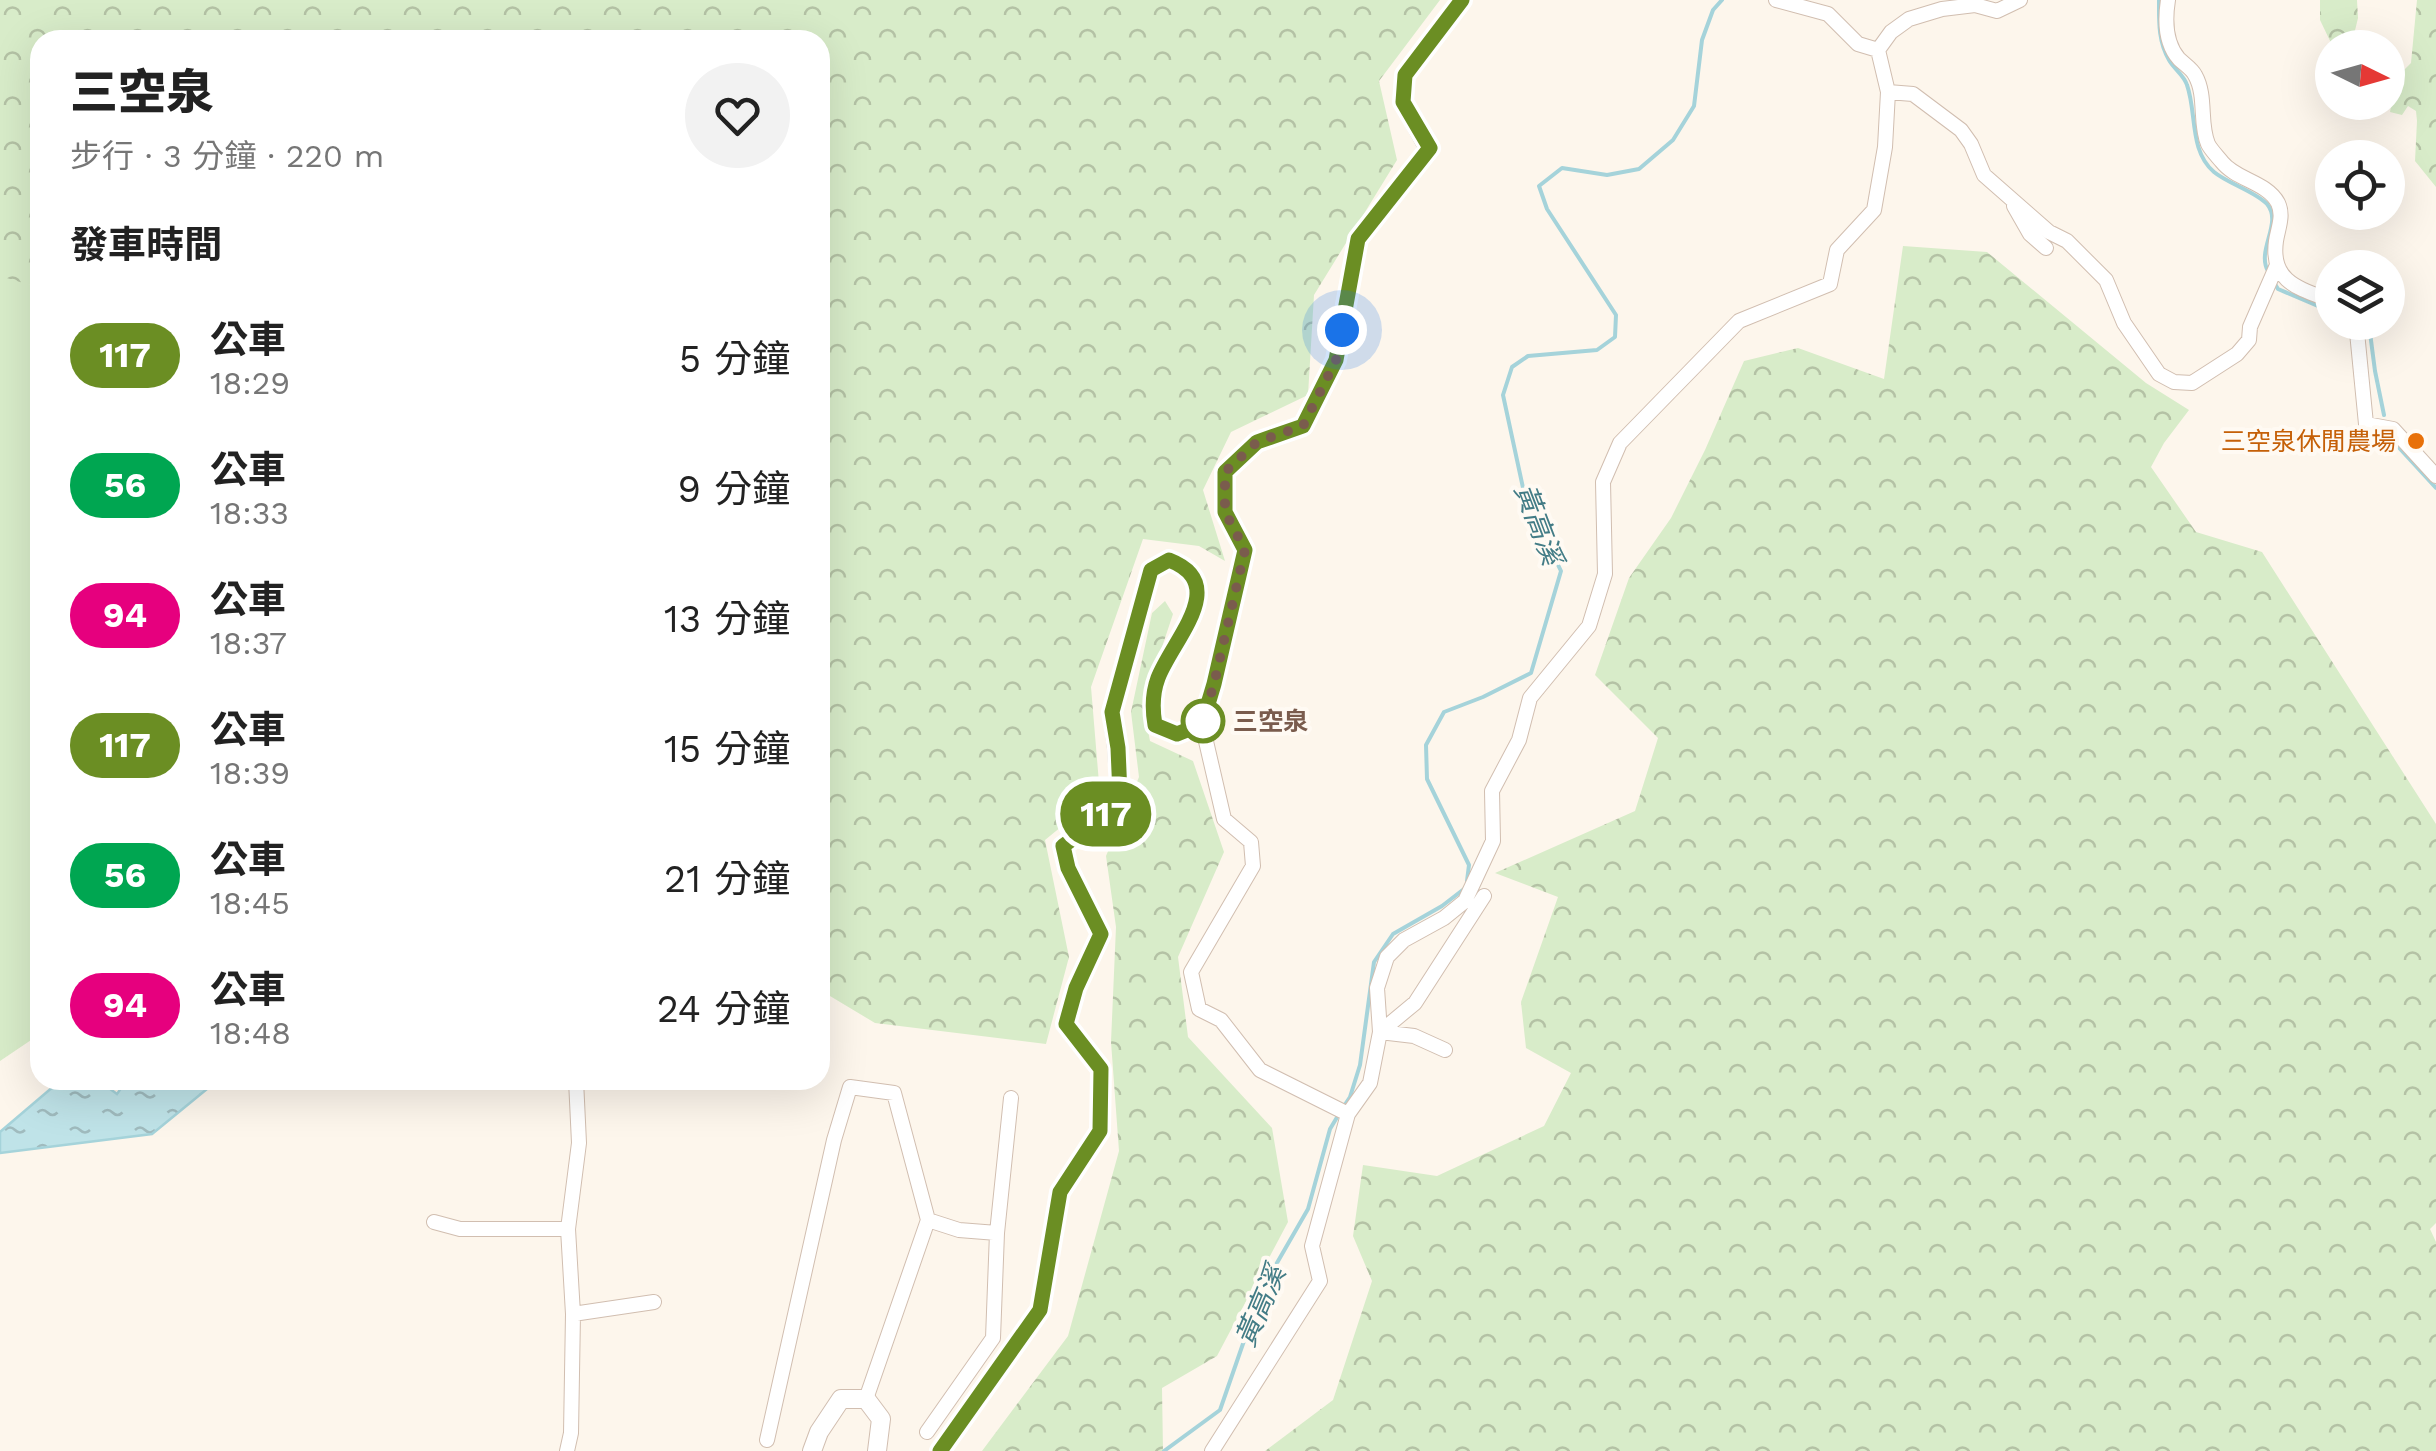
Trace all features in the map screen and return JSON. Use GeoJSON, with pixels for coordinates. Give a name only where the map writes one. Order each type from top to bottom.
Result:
{"type":"FeatureCollection","features":[{"type":"Feature","properties":{"kind":"street"},"geometry":{"type":"LineString","coordinates":[[1348,1114],[1260,1070],[1221,1020],[1199,1009],[1191,972],[1253,866],[1251,842],[1224,819],[1202,724],[1245,550],[1225,512],[1225,472],[1257,442],[1303,426],[1336,360],[1358,239],[1430,148],[1403,102],[1405,75],[1462,0]]}},
{"type":"Feature","properties":{"kind":"street"},"geometry":{"type":"LineString","coordinates":[[1776,0],[1828,14],[1858,44],[1878,50]]}},
{"type":"Feature","properties":{"kind":"street"},"geometry":{"type":"LineString","coordinates":[[1212,1451],[1320,1281],[1312,1246],[1348,1114],[1370,1083],[1380,1032],[1377,988],[1387,957],[1404,940],[1444,918],[1465,901],[1493,842],[1492,791],[1519,740],[1530,698],[1589,626],[1605,574],[1603,482],[1620,443],[1739,321],[1830,284],[1837,250],[1874,210],[1886,147],[1888,92],[1878,50],[1891,32],[1909,18],[1942,9],[1975,5],[1998,11],[2020,0]]}},
{"type":"Feature","properties":{"kind":"street"},"geometry":{"type":"LineString","coordinates":[[1888,92],[1913,94],[1961,130],[1984,175],[2049,232],[2067,240],[2106,280],[2124,323],[2159,374],[2174,382],[2192,382],[2237,354],[2250,340],[2250,327],[2277,265],[2276,244],[2282,220],[2277,202],[2262,187],[2225,167],[2207,142],[2195,74],[2176,56],[2168,36],[2168,0]]}},
{"type":"Feature","properties":{"kind":"street"},"geometry":{"type":"LineString","coordinates":[[2008,195],[2030,234],[2046,248]]}},
{"type":"Feature","properties":{"kind":"street"},"geometry":{"type":"LineString","coordinates":[[2277,265],[2287,282],[2315,294]]}},
{"type":"Feature","properties":{"kind":"street"},"geometry":{"type":"LineString","coordinates":[[2358,340],[2366,424],[2392,430],[2436,476]]}},
{"type":"Feature","properties":{"kind":"street"},"geometry":{"type":"LineString","coordinates":[[940,1451],[1040,1310],[1060,1192],[1100,1131],[1101,1069],[1066,1024],[1076,988],[1101,934],[1068,868],[1063,846],[1108,813],[1120,795],[1112,712],[1151,570],[1169,560],[1187,567],[1197,581],[1196,604],[1158,679],[1152,704],[1155,725],[1177,734],[1202,724]]}},
{"type":"Feature","properties":{"kind":"street"},"geometry":{"type":"LineString","coordinates":[[1380,1032],[1415,1003],[1484,896]]}},
{"type":"Feature","properties":{"kind":"street"},"geometry":{"type":"LineString","coordinates":[[1380,1032],[1414,1036],[1445,1050]]}},
{"type":"Feature","properties":{"kind":"street"},"geometry":{"type":"LineString","coordinates":[[767,1440],[834,1140],[850,1087],[894,1093],[928,1220],[866,1399]]}},
{"type":"Feature","properties":{"kind":"street"},"geometry":{"type":"LineString","coordinates":[[568,1451],[572,1433],[573,1314],[568,1229],[579,1143],[576,1090]]}},
{"type":"Feature","properties":{"kind":"street"},"geometry":{"type":"LineString","coordinates":[[927,1432],[993,1338],[997,1233],[1011,1098]]}},
{"type":"Feature","properties":{"kind":"street"},"geometry":{"type":"LineString","coordinates":[[928,1220],[959,1230],[997,1233]]}},
{"type":"Feature","properties":{"kind":"street"},"geometry":{"type":"LineString","coordinates":[[434,1222],[460,1229],[568,1229]]}},
{"type":"Feature","properties":{"kind":"street"},"geometry":{"type":"LineString","coordinates":[[573,1314],[654,1302]]}},
{"type":"Feature","properties":{"kind":"street"},"geometry":{"type":"LineString","coordinates":[[812,1451],[819,1432],[841,1399],[866,1399]]}},
{"type":"Feature","properties":{"kind":"street"},"geometry":{"type":"LineString","coordinates":[[866,1399],[880,1419],[877,1451]]}},
{"type":"Feature","properties":{"kind":"green space"},"geometry":{"type":"Polygon","coordinates":[[[0,0],[1440,0],[1379,81],[1397,160],[1314,295],[1308,395],[1231,432],[1203,490],[1225,561],[1199,546],[1143,539],[1091,687],[1100,795],[1045,840],[1069,957],[1046,1044],[875,1023],[830,996],[830,30],[30,30],[30,285],[0,276],[0,0]]]}},
{"type":"Feature","properties":{"kind":"green space"},"geometry":{"type":"Polygon","coordinates":[[[2320,0],[2357,0],[2355,30],[2325,30],[2320,20],[2320,0]]]}},
{"type":"Feature","properties":{"kind":"green space"},"geometry":{"type":"Polygon","coordinates":[[[2417,0],[2436,0],[2436,187],[2415,161],[2416,111],[2408,106],[2405,110],[2405,69],[2411,63],[2417,0]]]}},
{"type":"Feature","properties":{"kind":"green space"},"geometry":{"type":"Polygon","coordinates":[[[1903,246],[1987,252],[2146,383],[2189,410],[2151,467],[2196,532],[2262,552],[2436,824],[2436,1223],[2430,1229],[2436,1242],[2436,1451],[1265,1451],[1333,1400],[1372,1281],[1353,1236],[1363,1165],[1437,1176],[1544,1126],[1571,1073],[1526,1048],[1521,1002],[1558,897],[1495,873],[1635,811],[1658,738],[1595,675],[1629,578],[1671,518],[1744,361],[1798,348],[1884,379],[1903,246]]]}},
{"type":"Feature","properties":{"kind":"green space"},"geometry":{"type":"Polygon","coordinates":[[[0,276],[30,285],[30,1041],[0,1061],[0,276]]]}},
{"type":"Feature","properties":{"kind":"green space"},"geometry":{"type":"Polygon","coordinates":[[[1165,601],[1173,614],[1143,704],[1150,741],[1193,761],[1224,852],[1178,957],[1188,1037],[1272,1128],[1288,1222],[1217,1356],[1162,1388],[1163,1451],[982,1451],[1068,1336],[1119,1151],[1111,1042],[1116,927],[1106,856],[1139,777],[1131,712],[1152,613],[1165,601]]]}},
{"type":"Feature","properties":{"kind":"water"},"geometry":{"type":"Polygon","coordinates":[[[49,1090],[112,1090],[117,1094],[120,1090],[206,1090],[152,1134],[0,1153],[0,1132],[49,1090]]]}},
{"type":"Feature","properties":{"kind":"waterway","name":"黃高溪"},"geometry":{"type":"LineString","coordinates":[[1467,881],[1469,865],[1427,779],[1426,745],[1444,712],[1531,673],[1561,571],[1525,497],[1503,395],[1512,367],[1528,356],[1597,350],[1615,337],[1616,315],[1547,209],[1539,186],[1562,168],[1607,175],[1639,169],[1673,140],[1694,106],[1702,40],[1713,10],[1722,0]]}},
{"type":"Feature","properties":{"kind":"waterway"},"geometry":{"type":"LineString","coordinates":[[2159,0],[2163,46],[2187,85],[2197,143],[2206,163],[2226,180],[2262,200],[2271,211],[2265,254],[2268,271]]}},
{"type":"Feature","properties":{"kind":"waterway"},"geometry":{"type":"LineString","coordinates":[[2275,284],[2278,289],[2315,305]]}},
{"type":"Feature","properties":{"kind":"waterway"},"geometry":{"type":"LineString","coordinates":[[2371,340],[2384,415]]}},
{"type":"Feature","properties":{"kind":"waterway"},"geometry":{"type":"LineString","coordinates":[[2391,439],[2436,488]]}},
{"type":"Feature","properties":{"kind":"waterway","name":"黃高溪"},"geometry":{"type":"LineString","coordinates":[[1344,1106],[1360,1065],[1374,962],[1393,934],[1464,889]]}},
{"type":"Feature","properties":{"kind":"waterway","name":"黃高溪"},"geometry":{"type":"LineString","coordinates":[[1164,1451],[1220,1410],[1262,1289],[1308,1209],[1330,1129],[1339,1114]]}},
{"type":"Feature","properties":{"kind":"bus line","name":"117"},"geometry":{"type":"LineString","coordinates":[[940,1451],[1040,1310],[1060,1192],[1100,1131],[1101,1069],[1066,1024],[1076,988],[1101,934],[1068,868],[1063,846],[1108,813],[1120,795],[1112,712],[1151,570],[1169,560],[1187,567],[1197,581],[1196,604],[1158,679],[1152,704],[1155,725],[1177,734],[1202,724],[1245,550],[1225,512],[1225,472],[1257,442],[1303,426],[1336,360],[1358,239],[1430,148],[1403,102],[1405,75],[1462,0]]}},
{"type":"Feature","properties":{"kind":"place","name":"三空泉休閒農場"},"geometry":{"type":"Point","coordinates":[2416,441]}},
{"type":"Feature","properties":{"kind":"place","name":"三空泉"},"geometry":{"type":"Point","coordinates":[1203,721]}},
{"type":"Feature","properties":{"kind":"route"},"geometry":{"type":"LineString","coordinates":[[1203,721],[1202,724],[1245,550],[1225,512],[1225,472],[1257,442],[1303,426],[1336,360],[1342,330]]}}]}
